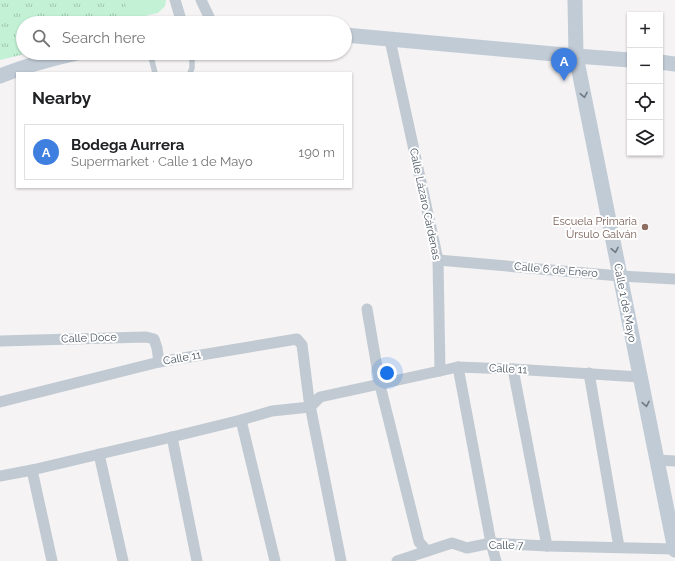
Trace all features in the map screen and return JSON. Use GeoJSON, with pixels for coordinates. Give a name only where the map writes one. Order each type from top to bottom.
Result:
{"type":"FeatureCollection","features":[{"type":"Feature","properties":{"kind":"street"},"geometry":{"type":"LineString","coordinates":[[175,0],[180,16]]}},
{"type":"Feature","properties":{"kind":"street"},"geometry":{"type":"LineString","coordinates":[[201,0],[209,16]]}},
{"type":"Feature","properties":{"kind":"street","name":"Calle 1 de Mayo"},"geometry":{"type":"LineString","coordinates":[[575,0],[576,56],[675,550]]}},
{"type":"Feature","properties":{"kind":"street"},"geometry":{"type":"LineString","coordinates":[[352,36],[627,60]]}},
{"type":"Feature","properties":{"kind":"street","name":"Calle Lázaro Cárdenas"},"geometry":{"type":"LineString","coordinates":[[390,40],[438,260],[440,371]]}},
{"type":"Feature","properties":{"kind":"street"},"geometry":{"type":"LineString","coordinates":[[0,76],[47,60]]}},
{"type":"Feature","properties":{"kind":"street"},"geometry":{"type":"LineString","coordinates":[[663,62],[675,64]]}},
{"type":"Feature","properties":{"kind":"street","name":"Calle 6 de Enero"},"geometry":{"type":"LineString","coordinates":[[438,260],[620,276],[675,279]]}},
{"type":"Feature","properties":{"kind":"street"},"geometry":{"type":"LineString","coordinates":[[367,309],[380,385],[419,542],[427,551]]}},
{"type":"Feature","properties":{"kind":"street","name":"Calle Doce"},"geometry":{"type":"LineString","coordinates":[[0,341],[146,337],[154,339],[159,362]]}},
{"type":"Feature","properties":{"kind":"street","name":"Calle 11"},"geometry":{"type":"LineString","coordinates":[[0,402],[159,362],[297,339],[302,344],[310,407],[341,561]]}},
{"type":"Feature","properties":{"kind":"street"},"geometry":{"type":"LineString","coordinates":[[458,366],[491,543],[496,561]]}},
{"type":"Feature","properties":{"kind":"street","name":"Calle 11"},"geometry":{"type":"LineString","coordinates":[[320,397],[380,385],[458,366],[640,377]]}},
{"type":"Feature","properties":{"kind":"street"},"geometry":{"type":"LineString","coordinates":[[513,369],[547,546]]}},
{"type":"Feature","properties":{"kind":"street"},"geometry":{"type":"LineString","coordinates":[[589,373],[619,547]]}},
{"type":"Feature","properties":{"kind":"street"},"geometry":{"type":"LineString","coordinates":[[308,394],[320,397]]}},
{"type":"Feature","properties":{"kind":"street"},"geometry":{"type":"LineString","coordinates":[[0,476],[32,470],[172,437],[272,411],[310,407],[320,397]]}},
{"type":"Feature","properties":{"kind":"street"},"geometry":{"type":"LineString","coordinates":[[241,420],[275,561]]}},
{"type":"Feature","properties":{"kind":"street"},"geometry":{"type":"LineString","coordinates":[[172,437],[197,561]]}},
{"type":"Feature","properties":{"kind":"street"},"geometry":{"type":"LineString","coordinates":[[99,454],[122,561]]}},
{"type":"Feature","properties":{"kind":"street"},"geometry":{"type":"LineString","coordinates":[[657,460],[675,461]]}},
{"type":"Feature","properties":{"kind":"street"},"geometry":{"type":"LineString","coordinates":[[32,470],[52,561]]}},
{"type":"Feature","properties":{"kind":"street","name":"Calle 7"},"geometry":{"type":"LineString","coordinates":[[397,561],[452,543],[467,548],[491,543],[675,550]]}},
{"type":"Feature","properties":{"kind":"street"},"geometry":{"type":"LineString","coordinates":[[467,548],[483,552],[491,561]]}},
{"type":"Feature","properties":{"kind":"lane"},"geometry":{"type":"LineString","coordinates":[[152,60],[155,72]]}},
{"type":"Feature","properties":{"kind":"lane"},"geometry":{"type":"LineString","coordinates":[[190,72],[192,60]]}},
{"type":"Feature","properties":{"kind":"green space"},"geometry":{"type":"Polygon","coordinates":[[[0,0],[124,0],[129,16],[16,16],[16,56],[0,60],[0,0]]]}},
{"type":"Feature","properties":{"kind":"green space"},"geometry":{"type":"Polygon","coordinates":[[[110,0],[166,0],[165,6],[158,13],[145,16],[71,16],[110,0]]]}},
{"type":"Feature","properties":{"kind":"place","name":"Bodega Aurrera"},"geometry":{"type":"Point","coordinates":[564,81]}},
{"type":"Feature","properties":{"kind":"place","name":"Escuela Primaria Úrsulo Galván"},"geometry":{"type":"Point","coordinates":[645,227]}}]}
